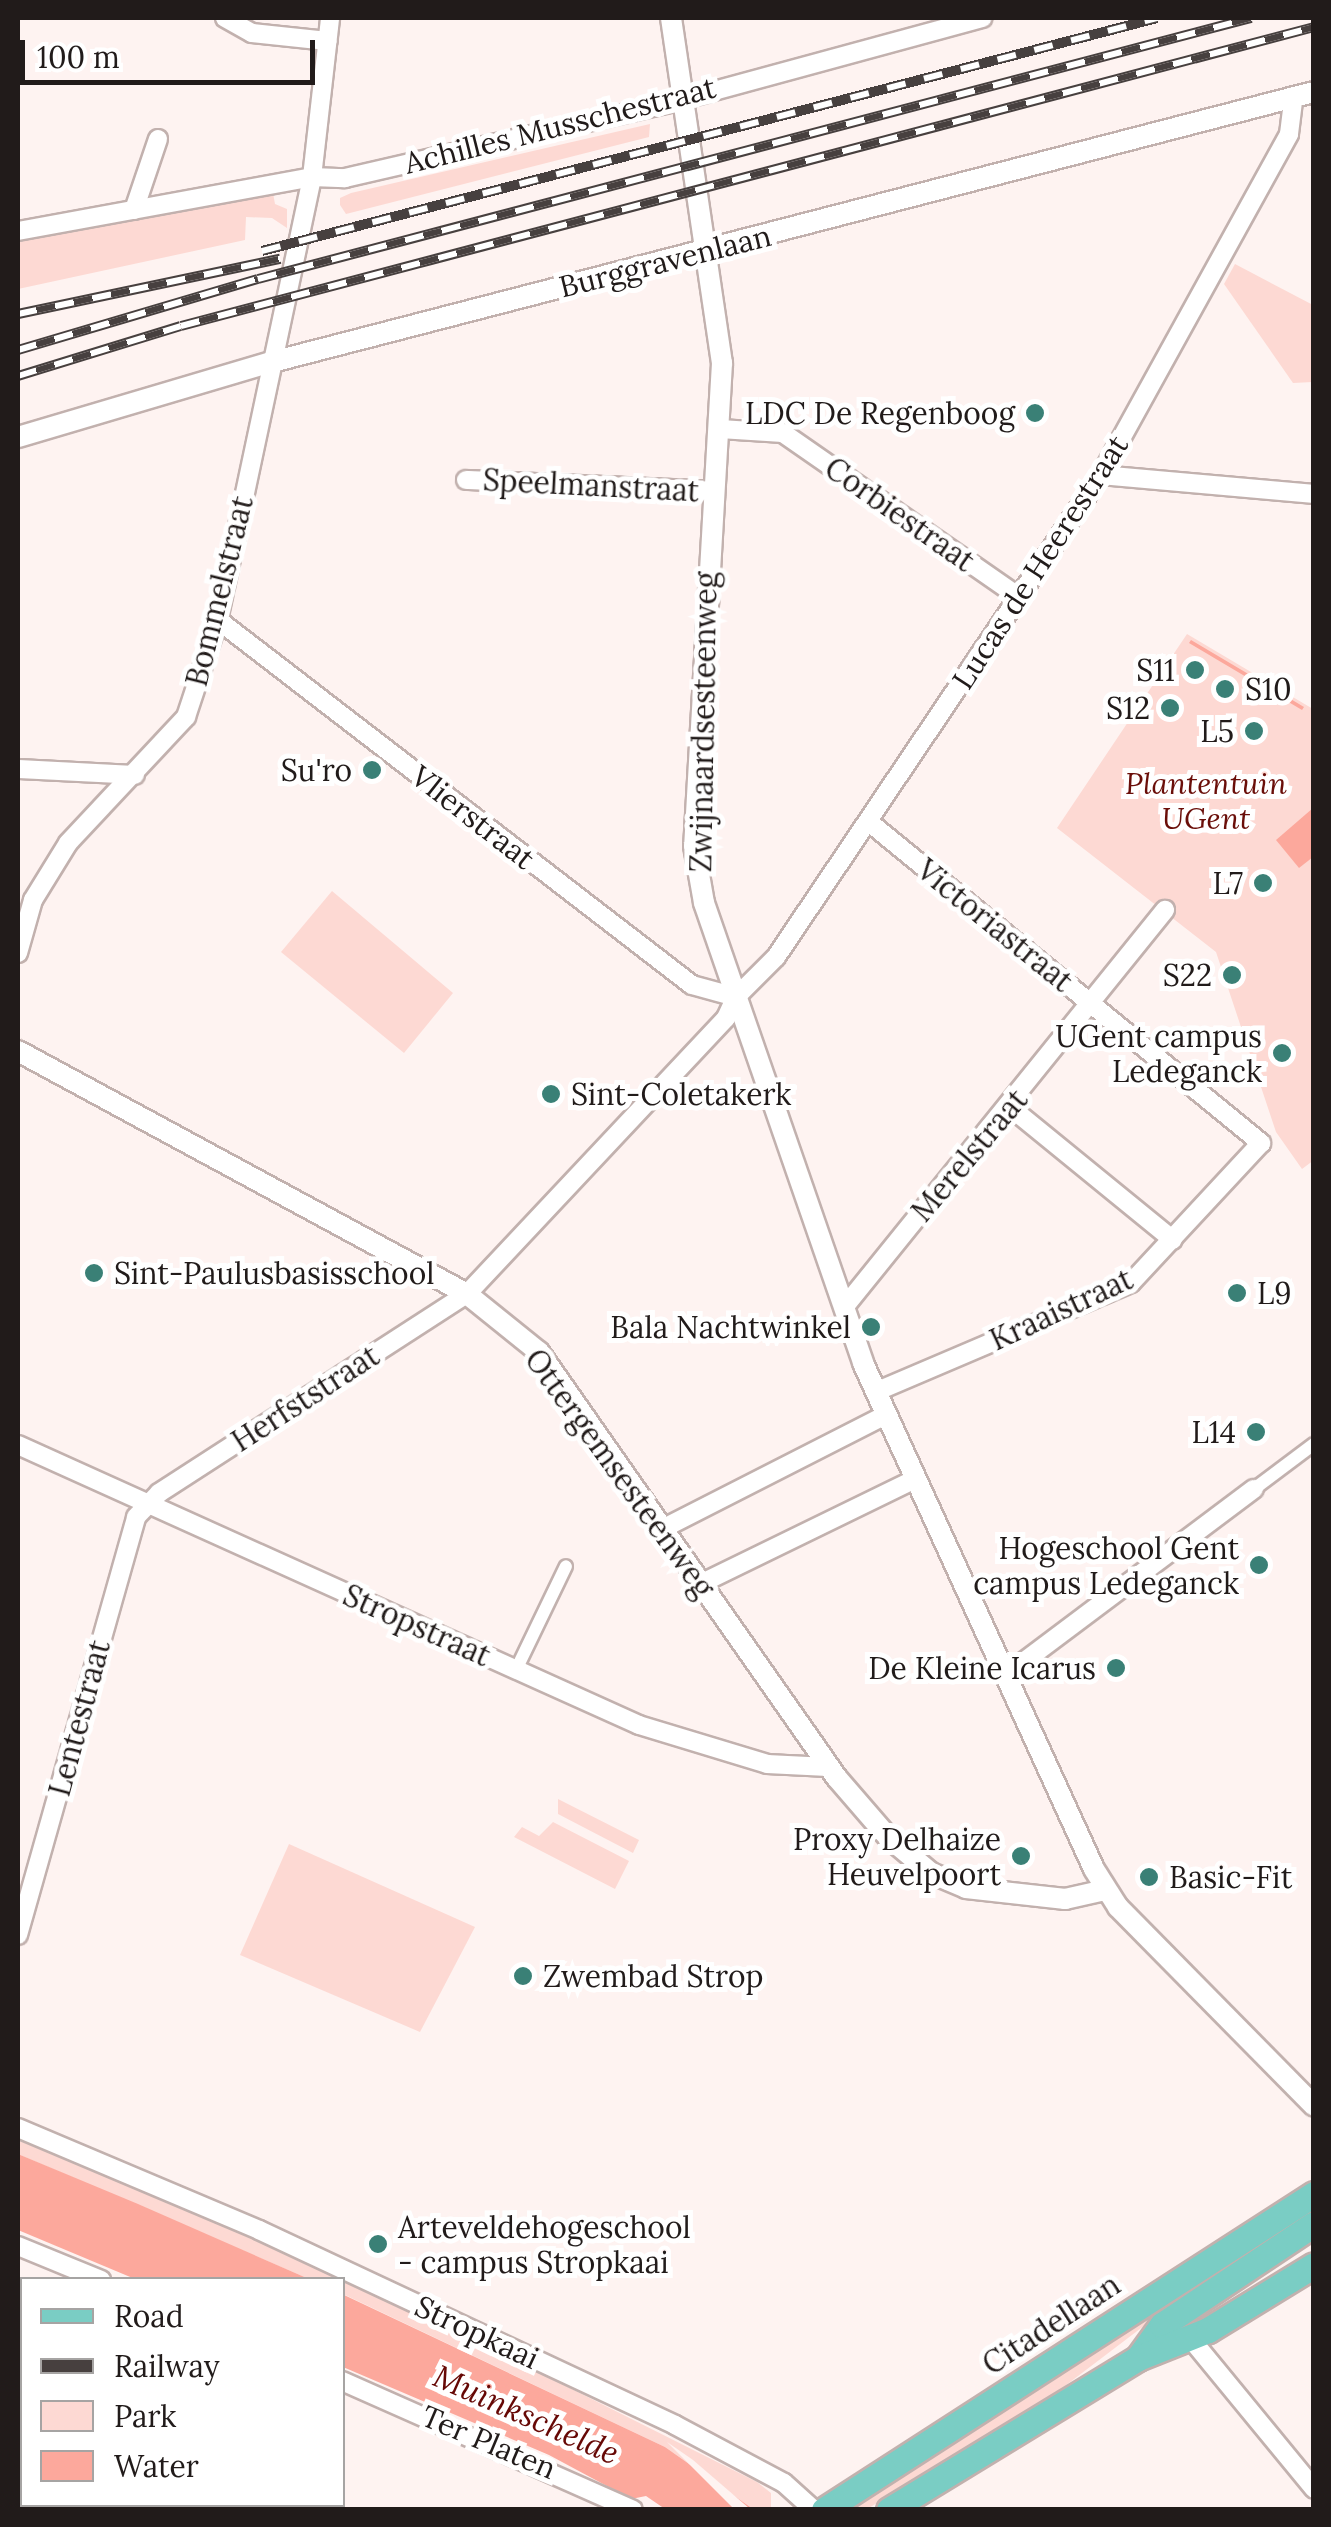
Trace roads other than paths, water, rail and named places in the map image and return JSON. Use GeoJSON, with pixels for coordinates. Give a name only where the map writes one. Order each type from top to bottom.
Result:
{"type":"FeatureCollection","features":[{"type":"Feature","properties":{"kind":"main road","name":"Citadellaan"},"geometry":{"type":"LineString","coordinates":[[824,2510],[1314,2194]]}},
{"type":"Feature","properties":{"kind":"main road"},"geometry":{"type":"LineString","coordinates":[[1138,2358],[1162,2324],[1314,2224]]}},
{"type":"Feature","properties":{"kind":"main road"},"geometry":{"type":"LineString","coordinates":[[889,2510],[1138,2358],[1191,2339],[1314,2264]]}},
{"type":"Feature","properties":{"kind":"street"},"geometry":{"type":"LineString","coordinates":[[225,18],[252,33],[328,41]]}},
{"type":"Feature","properties":{"kind":"street","name":"Bommelstraat"},"geometry":{"type":"LineString","coordinates":[[18,953],[33,900],[68,842],[186,717],[218,620],[312,176],[330,18]]}},
{"type":"Feature","properties":{"kind":"street","name":"Zwijnaardsesteenweg"},"geometry":{"type":"LineString","coordinates":[[672,18],[687,95],[722,364],[694,846],[704,903],[876,1392],[1105,1890],[1314,2106]]}},
{"type":"Feature","properties":{"kind":"street","name":"Achilles Musschestraat"},"geometry":{"type":"LineString","coordinates":[[18,231],[312,176],[345,178],[983,18]]}},
{"type":"Feature","properties":{"kind":"street","name":"Burggravenlaan"},"geometry":{"type":"LineString","coordinates":[[18,436],[272,362],[708,252],[1304,94]]}},
{"type":"Feature","properties":{"kind":"street","name":"Lucas de Heerestraat"},"geometry":{"type":"LineString","coordinates":[[736,997],[776,957],[1102,475],[1289,134],[1304,94]]}},
{"type":"Feature","properties":{"kind":"street"},"geometry":{"type":"LineString","coordinates":[[134,210],[158,139]]}},
{"type":"Feature","properties":{"kind":"street","name":"Corbiestraat"},"geometry":{"type":"LineString","coordinates":[[720,429],[783,433],[1020,598]]}},
{"type":"Feature","properties":{"kind":"street"},"geometry":{"type":"LineString","coordinates":[[1102,475],[1314,494]]}},
{"type":"Feature","properties":{"kind":"street","name":"Speelmanstraat"},"geometry":{"type":"LineString","coordinates":[[466,480],[715,491]]}},
{"type":"Feature","properties":{"kind":"street","name":"Vlierstraat"},"geometry":{"type":"LineString","coordinates":[[218,620],[692,985],[736,997]]}},
{"type":"Feature","properties":{"kind":"street"},"geometry":{"type":"LineString","coordinates":[[18,769],[135,775]]}},
{"type":"Feature","properties":{"kind":"street","name":"Victoriastraat"},"geometry":{"type":"LineString","coordinates":[[869,822],[1260,1143]]}},
{"type":"Feature","properties":{"kind":"street","name":"Merelstraat"},"geometry":{"type":"LineString","coordinates":[[846,1305],[1010,1107],[1165,910]]}},
{"type":"Feature","properties":{"kind":"street","name":"Herfststraat"},"geometry":{"type":"LineString","coordinates":[[146,1504],[467,1294],[726,1018],[736,997]]}},
{"type":"Feature","properties":{"kind":"street","name":"Ottergemsesteenweg"},"geometry":{"type":"LineString","coordinates":[[18,1050],[467,1294],[539,1352],[828,1767],[888,1837],[947,1882],[1065,1899],[1105,1890]]}},
{"type":"Feature","properties":{"kind":"street"},"geometry":{"type":"LineString","coordinates":[[1010,1107],[1172,1240]]}},
{"type":"Feature","properties":{"kind":"street","name":"Kraaistraat"},"geometry":{"type":"LineString","coordinates":[[876,1392],[1131,1282],[1260,1143]]}},
{"type":"Feature","properties":{"kind":"street"},"geometry":{"type":"LineString","coordinates":[[662,1529],[886,1415]]}},
{"type":"Feature","properties":{"kind":"street"},"geometry":{"type":"LineString","coordinates":[[1006,1674],[1314,1444]]}},
{"type":"Feature","properties":{"kind":"street","name":"Stropstraat"},"geometry":{"type":"LineString","coordinates":[[18,1445],[638,1725],[767,1764],[828,1767]]}},
{"type":"Feature","properties":{"kind":"street"},"geometry":{"type":"LineString","coordinates":[[700,1584],[915,1479]]}},
{"type":"Feature","properties":{"kind":"street","name":"Lentestraat"},"geometry":{"type":"LineString","coordinates":[[18,1935],[60,1793],[68,1744],[136,1517],[146,1504]]}},
{"type":"Feature","properties":{"kind":"street"},"geometry":{"type":"LineString","coordinates":[[516,1670],[566,1566]]}},
{"type":"Feature","properties":{"kind":"street","name":"Stropkaai"},"geometry":{"type":"LineString","coordinates":[[18,2128],[259,2230],[675,2425],[784,2483],[814,2510]]}},
{"type":"Feature","properties":{"kind":"street"},"geometry":{"type":"LineString","coordinates":[[18,2246],[93,2277]]}},
{"type":"Feature","properties":{"kind":"street"},"geometry":{"type":"LineString","coordinates":[[1191,2339],[1314,2489]]}},
{"type":"Feature","properties":{"kind":"street","name":"Ter Platen"},"geometry":{"type":"LineString","coordinates":[[345,2382],[632,2510]]}},
{"type":"Feature","properties":{"kind":"water"},"geometry":{"type":"Polygon","coordinates":[[[1191,640],[1304,707],[1302,710],[1189,643],[1191,640]]]}},
{"type":"Feature","properties":{"kind":"water"},"geometry":{"type":"Polygon","coordinates":[[[1313,808],[1313,857],[1299,868],[1276,840],[1313,808]]]}},
{"type":"Feature","properties":{"kind":"water"},"geometry":{"type":"Polygon","coordinates":[[[18,2154],[304,2277],[130,2277],[18,2230],[18,2154]]]}},
{"type":"Feature","properties":{"kind":"water","name":"Muinkschelde"},"geometry":{"type":"Polygon","coordinates":[[[345,2295],[665,2447],[753,2509],[665,2509],[646,2496],[631,2499],[549,2455],[345,2368],[345,2295]]]}},
{"type":"Feature","properties":{"kind":"railway"},"geometry":{"type":"LineString","coordinates":[[262,251],[1157,18]]}},
{"type":"Feature","properties":{"kind":"railway"},"geometry":{"type":"LineString","coordinates":[[18,350],[258,279],[1251,18]]}},
{"type":"Feature","properties":{"kind":"railway"},"geometry":{"type":"LineString","coordinates":[[18,376],[181,326],[1314,27]]}},
{"type":"Feature","properties":{"kind":"railway"},"geometry":{"type":"LineString","coordinates":[[18,314],[280,259]]}},
{"type":"Feature","properties":{"kind":"place","name":"LDC De Regenboog"},"geometry":{"type":"Point","coordinates":[1035,413]}},
{"type":"Feature","properties":{"kind":"place","name":"S11"},"geometry":{"type":"Point","coordinates":[1195,670]}},
{"type":"Feature","properties":{"kind":"place","name":"S10"},"geometry":{"type":"Point","coordinates":[1225,689]}},
{"type":"Feature","properties":{"kind":"place","name":"S12"},"geometry":{"type":"Point","coordinates":[1170,708]}},
{"type":"Feature","properties":{"kind":"place","name":"L5"},"geometry":{"type":"Point","coordinates":[1254,731]}},
{"type":"Feature","properties":{"kind":"place","name":"Su'ro"},"geometry":{"type":"Point","coordinates":[372,770]}},
{"type":"Feature","properties":{"kind":"place","name":"L7"},"geometry":{"type":"Point","coordinates":[1263,883]}},
{"type":"Feature","properties":{"kind":"place","name":"S22"},"geometry":{"type":"Point","coordinates":[1232,975]}},
{"type":"Feature","properties":{"kind":"place","name":"UGent campus Ledeganck"},"geometry":{"type":"Point","coordinates":[1282,1053]}},
{"type":"Feature","properties":{"kind":"place","name":"Sint-Coletakerk"},"geometry":{"type":"Point","coordinates":[551,1094]}},
{"type":"Feature","properties":{"kind":"place","name":"Sint-Paulusbasisschool"},"geometry":{"type":"Point","coordinates":[94,1273]}},
{"type":"Feature","properties":{"kind":"place","name":"L9"},"geometry":{"type":"Point","coordinates":[1237,1293]}},
{"type":"Feature","properties":{"kind":"place","name":"Bala Nachtwinkel"},"geometry":{"type":"Point","coordinates":[871,1327]}},
{"type":"Feature","properties":{"kind":"place","name":"L14"},"geometry":{"type":"Point","coordinates":[1256,1432]}},
{"type":"Feature","properties":{"kind":"place","name":"Hogeschool Gent campus Ledeganck"},"geometry":{"type":"Point","coordinates":[1259,1565]}},
{"type":"Feature","properties":{"kind":"place","name":"De Kleine Icarus"},"geometry":{"type":"Point","coordinates":[1116,1668]}},
{"type":"Feature","properties":{"kind":"place","name":"Proxy Delhaize Heuvelpoort"},"geometry":{"type":"Point","coordinates":[1021,1856]}},
{"type":"Feature","properties":{"kind":"place","name":"Basic-Fit"},"geometry":{"type":"Point","coordinates":[1149,1877]}},
{"type":"Feature","properties":{"kind":"place","name":"Zwembad Strop"},"geometry":{"type":"Point","coordinates":[523,1976]}},
{"type":"Feature","properties":{"kind":"place","name":"Arteveldehogeschool - campus Stropkaai"},"geometry":{"type":"Point","coordinates":[378,2244]}},
{"type":"Feature","properties":{"kind":"park label","name":"Plantentuin UGent"},"geometry":{"type":"Point","coordinates":[1206,800]}}]}
